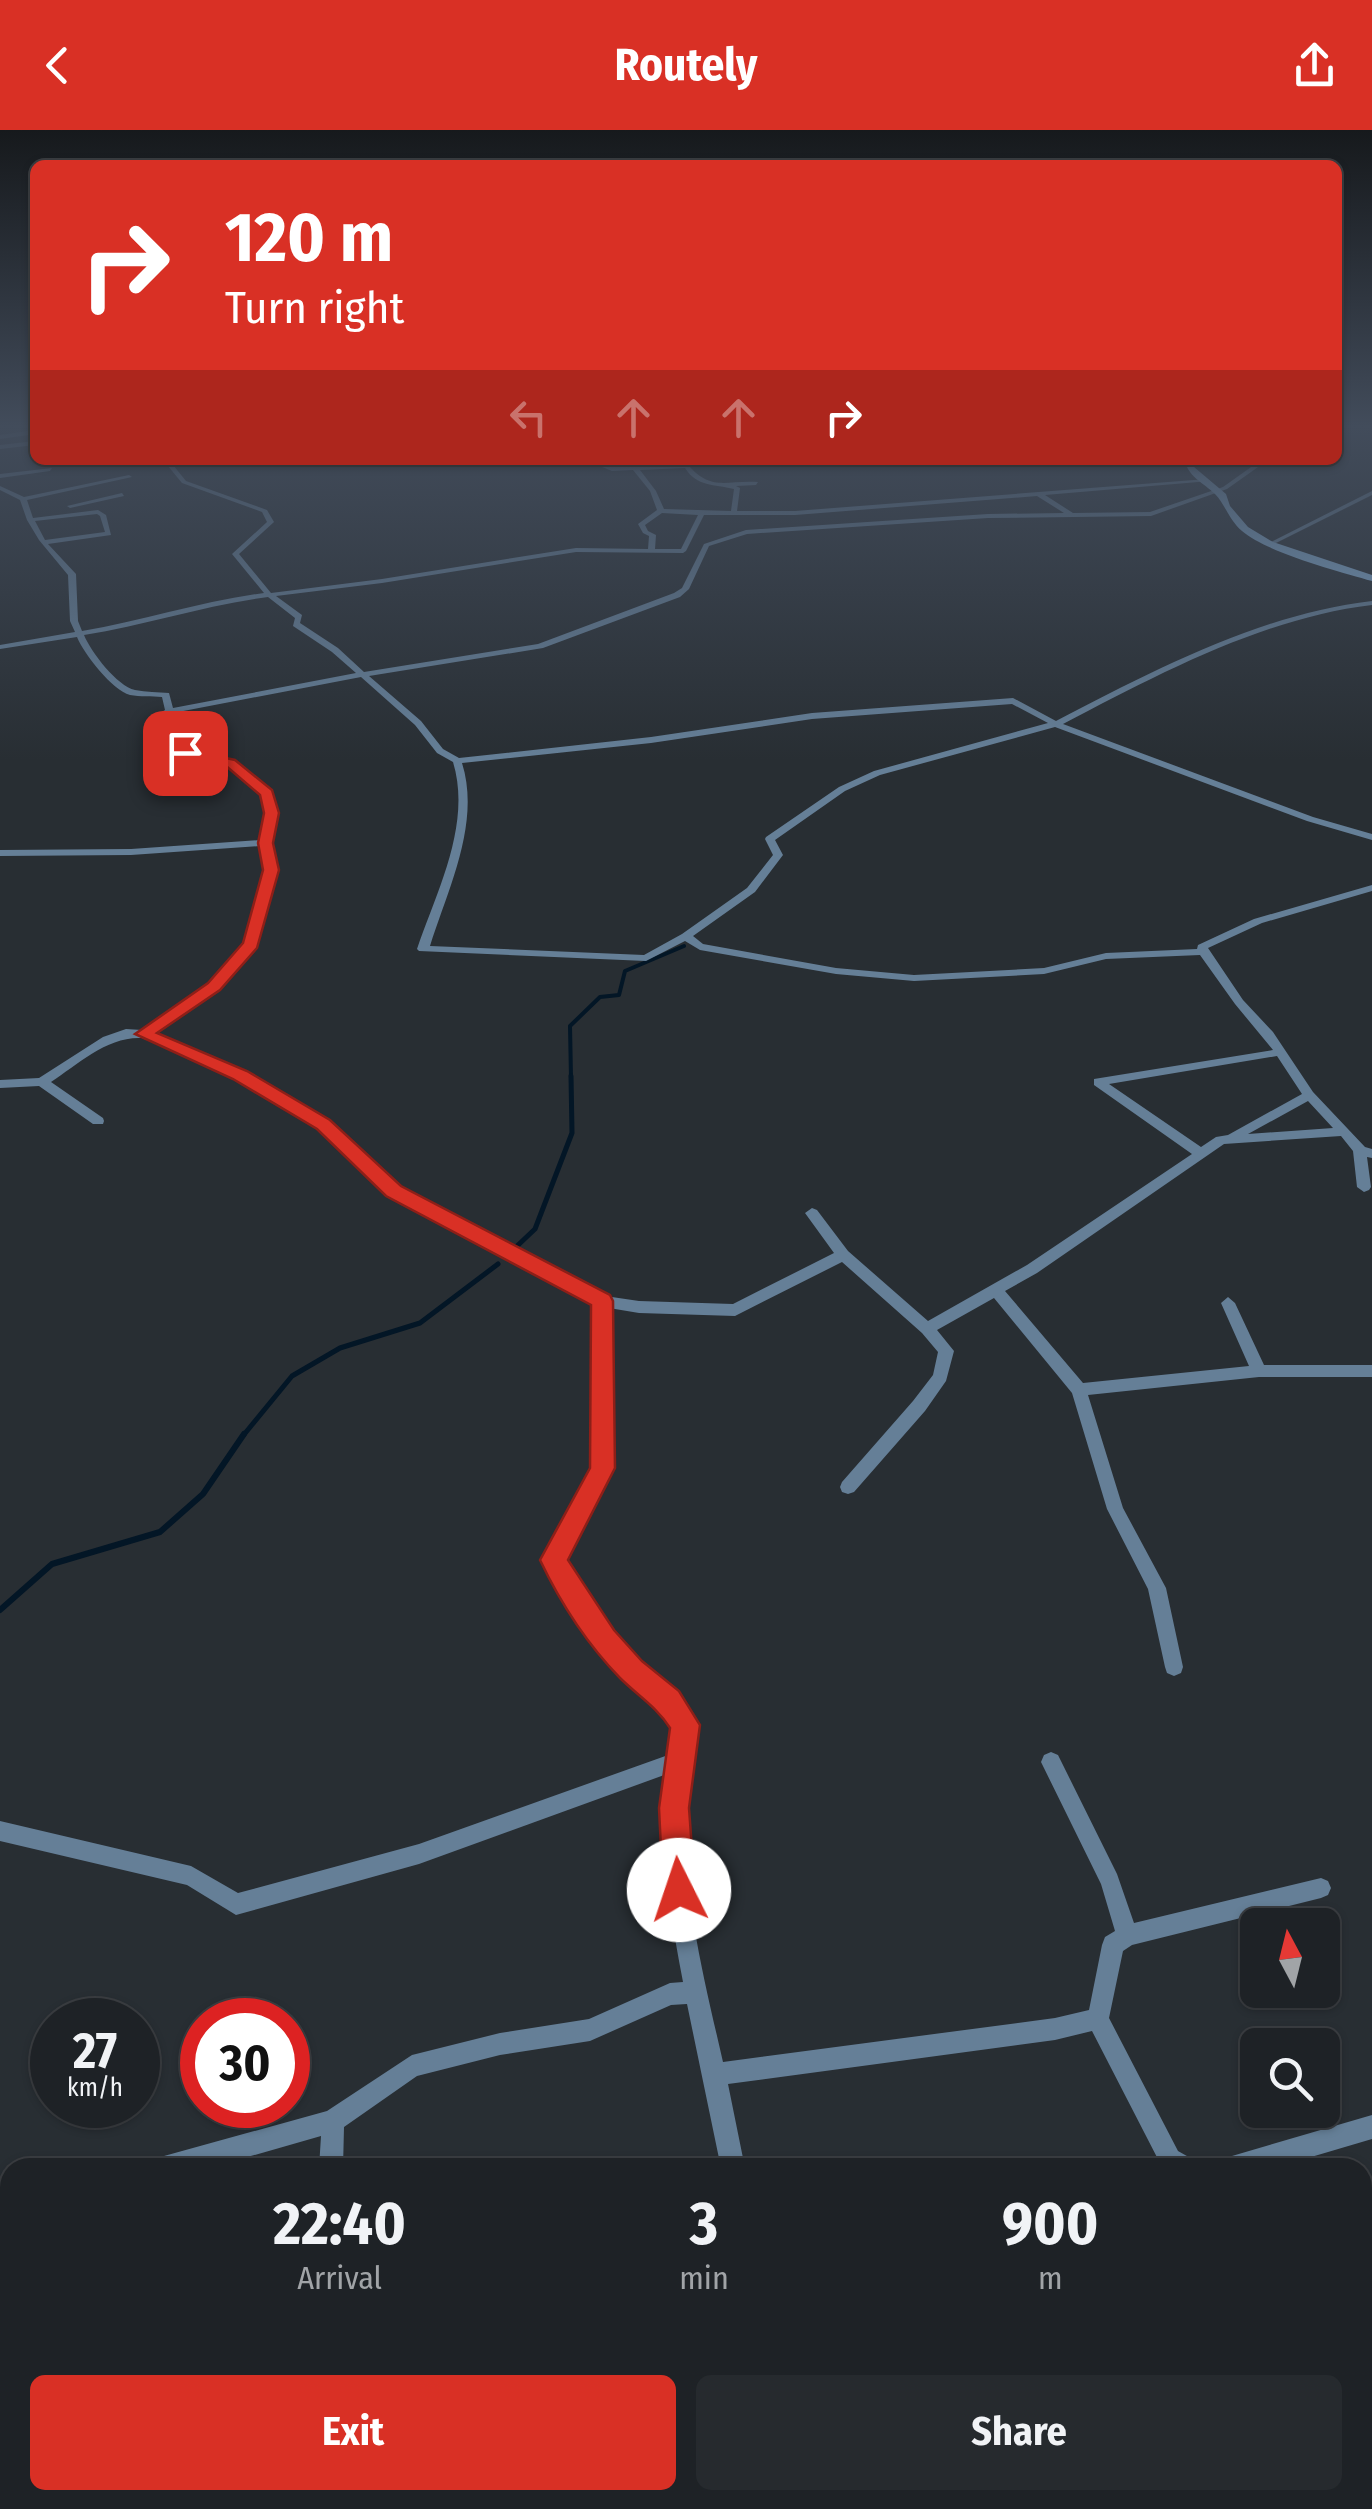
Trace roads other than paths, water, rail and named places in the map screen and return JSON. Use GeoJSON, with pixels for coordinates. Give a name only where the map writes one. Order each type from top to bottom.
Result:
{"type":"FeatureCollection","features":[{"type":"Feature","properties":{"kind":"main road"},"geometry":{"type":"LineString","coordinates":[[1261,538],[1372,578]]}},
{"type":"Feature","properties":{"kind":"street"},"geometry":{"type":"LineString","coordinates":[[43,538],[55,559],[72,574],[74,622],[79,635],[118,685],[130,692],[166,695],[170,710]]}},
{"type":"Feature","properties":{"kind":"street"},"geometry":{"type":"LineString","coordinates":[[45,542],[77,538]]}},
{"type":"Feature","properties":{"kind":"street"},"geometry":{"type":"LineString","coordinates":[[255,538],[236,554],[270,595],[299,617],[295,622],[312,637],[335,650],[418,724],[440,752],[457,761],[651,740],[812,716],[1013,701],[1056,724],[1372,837]]}},
{"type":"Feature","properties":{"kind":"street"},"geometry":{"type":"LineString","coordinates":[[652,551],[653,538]]}},
{"type":"Feature","properties":{"kind":"street"},"geometry":{"type":"LineString","coordinates":[[684,551],[690,538]]}},
{"type":"Feature","properties":{"kind":"street"},"geometry":{"type":"LineString","coordinates":[[144,1034],[214,986],[251,944],[271,870],[266,843],[271,813],[267,794],[230,762],[170,748],[157,725],[158,718],[170,710],[456,657],[540,646],[678,595],[685,589],[702,551],[724,538]]}},
{"type":"Feature","properties":{"kind":"street"},"geometry":{"type":"LineString","coordinates":[[1270,544],[1282,538]]}},
{"type":"Feature","properties":{"kind":"street"},"geometry":{"type":"LineString","coordinates":[[0,647],[79,635],[270,595],[382,582],[576,550],[702,551]]}},
{"type":"Feature","properties":{"kind":"street"},"geometry":{"type":"LineString","coordinates":[[457,761],[462,783],[456,854],[422,949],[646,958],[686,936],[751,890],[778,855],[770,839],[842,789],[878,773],[1056,724],[1180,661],[1227,642],[1330,608],[1372,603]]}},
{"type":"Feature","properties":{"kind":"street"},"geometry":{"type":"LineString","coordinates":[[0,853],[131,852],[266,843]]}},
{"type":"Feature","properties":{"kind":"street"},"geometry":{"type":"LineString","coordinates":[[1364,1186],[1366,1152],[1309,1095],[1202,947],[1258,921],[1372,888]]}},
{"type":"Feature","properties":{"kind":"street"},"geometry":{"type":"LineString","coordinates":[[686,936],[700,948],[836,971],[914,978],[1044,970],[1106,956],[1203,952]]}},
{"type":"Feature","properties":{"kind":"street"},"geometry":{"type":"LineString","coordinates":[[0,1084],[42,1082],[107,1040],[126,1033],[144,1034],[257,1085],[324,1124],[393,1191],[602,1301],[639,1308],[735,1310],[843,1255]]}},
{"type":"Feature","properties":{"kind":"street"},"geometry":{"type":"LineString","coordinates":[[1201,1154],[1098,1082],[1281,1052]]}},
{"type":"Feature","properties":{"kind":"street"},"geometry":{"type":"LineString","coordinates":[[42,1082],[98,1121]]}},
{"type":"Feature","properties":{"kind":"street"},"geometry":{"type":"LineString","coordinates":[[1233,1137],[1309,1095]]}},
{"type":"Feature","properties":{"kind":"street"},"geometry":{"type":"LineString","coordinates":[[927,1330],[997,1291],[1221,1140],[1344,1132]]}},
{"type":"Feature","properties":{"kind":"street"},"geometry":{"type":"LineString","coordinates":[[812,1213],[843,1255],[946,1351],[940,1376],[848,1487]]}},
{"type":"Feature","properties":{"kind":"street"},"geometry":{"type":"LineString","coordinates":[[997,1291],[1079,1390],[1115,1509],[1157,1588],[1174,1667]]}},
{"type":"Feature","properties":{"kind":"street"},"geometry":{"type":"LineString","coordinates":[[602,1301],[602,1468],[554,1560],[604,1640],[632,1671],[669,1701],[685,1725],[674,1808],[682,1924],[694,1992],[717,2074],[731,2158]]}},
{"type":"Feature","properties":{"kind":"street"},"geometry":{"type":"LineString","coordinates":[[1228,1303],[1259,1370]]}},
{"type":"Feature","properties":{"kind":"street"},"geometry":{"type":"LineString","coordinates":[[1079,1390],[1259,1370],[1372,1371]]}},
{"type":"Feature","properties":{"kind":"street"},"geometry":{"type":"LineString","coordinates":[[0,1831],[191,1876],[236,1904],[420,1854],[680,1760]]}},
{"type":"Feature","properties":{"kind":"street"},"geometry":{"type":"LineString","coordinates":[[1051,1762],[1110,1881],[1127,1935]]}},
{"type":"Feature","properties":{"kind":"street"},"geometry":{"type":"LineString","coordinates":[[1169,2158],[1098,2019],[1114,1945],[1127,1935],[1321,1888]]}},
{"type":"Feature","properties":{"kind":"street"},"geometry":{"type":"LineString","coordinates":[[200,2158],[334,2121],[412,2066],[500,2044],[590,2030],[670,1994],[694,1992]]}},
{"type":"Feature","properties":{"kind":"street"},"geometry":{"type":"LineString","coordinates":[[717,2074],[1055,2029],[1098,2019]]}},
{"type":"Feature","properties":{"kind":"street"},"geometry":{"type":"LineString","coordinates":[[332,2158],[334,2121]]}},
{"type":"Feature","properties":{"kind":"street"},"geometry":{"type":"LineString","coordinates":[[1267,2158],[1372,2128]]}},
{"type":"Feature","properties":{"kind":"waterway"},"geometry":{"type":"LineString","coordinates":[[571,1078],[570,1026],[600,997],[619,995],[625,971],[684,946]]}},
{"type":"Feature","properties":{"kind":"waterway"},"geometry":{"type":"LineString","coordinates":[[516,1247],[535,1229],[572,1133],[571,1076]]}},
{"type":"Feature","properties":{"kind":"waterway"},"geometry":{"type":"LineString","coordinates":[[242,1437],[292,1376],[340,1348],[420,1323],[498,1264]]}},
{"type":"Feature","properties":{"kind":"waterway"},"geometry":{"type":"LineString","coordinates":[[0,1610],[52,1564],[160,1532],[203,1494],[244,1434]]}}]}
